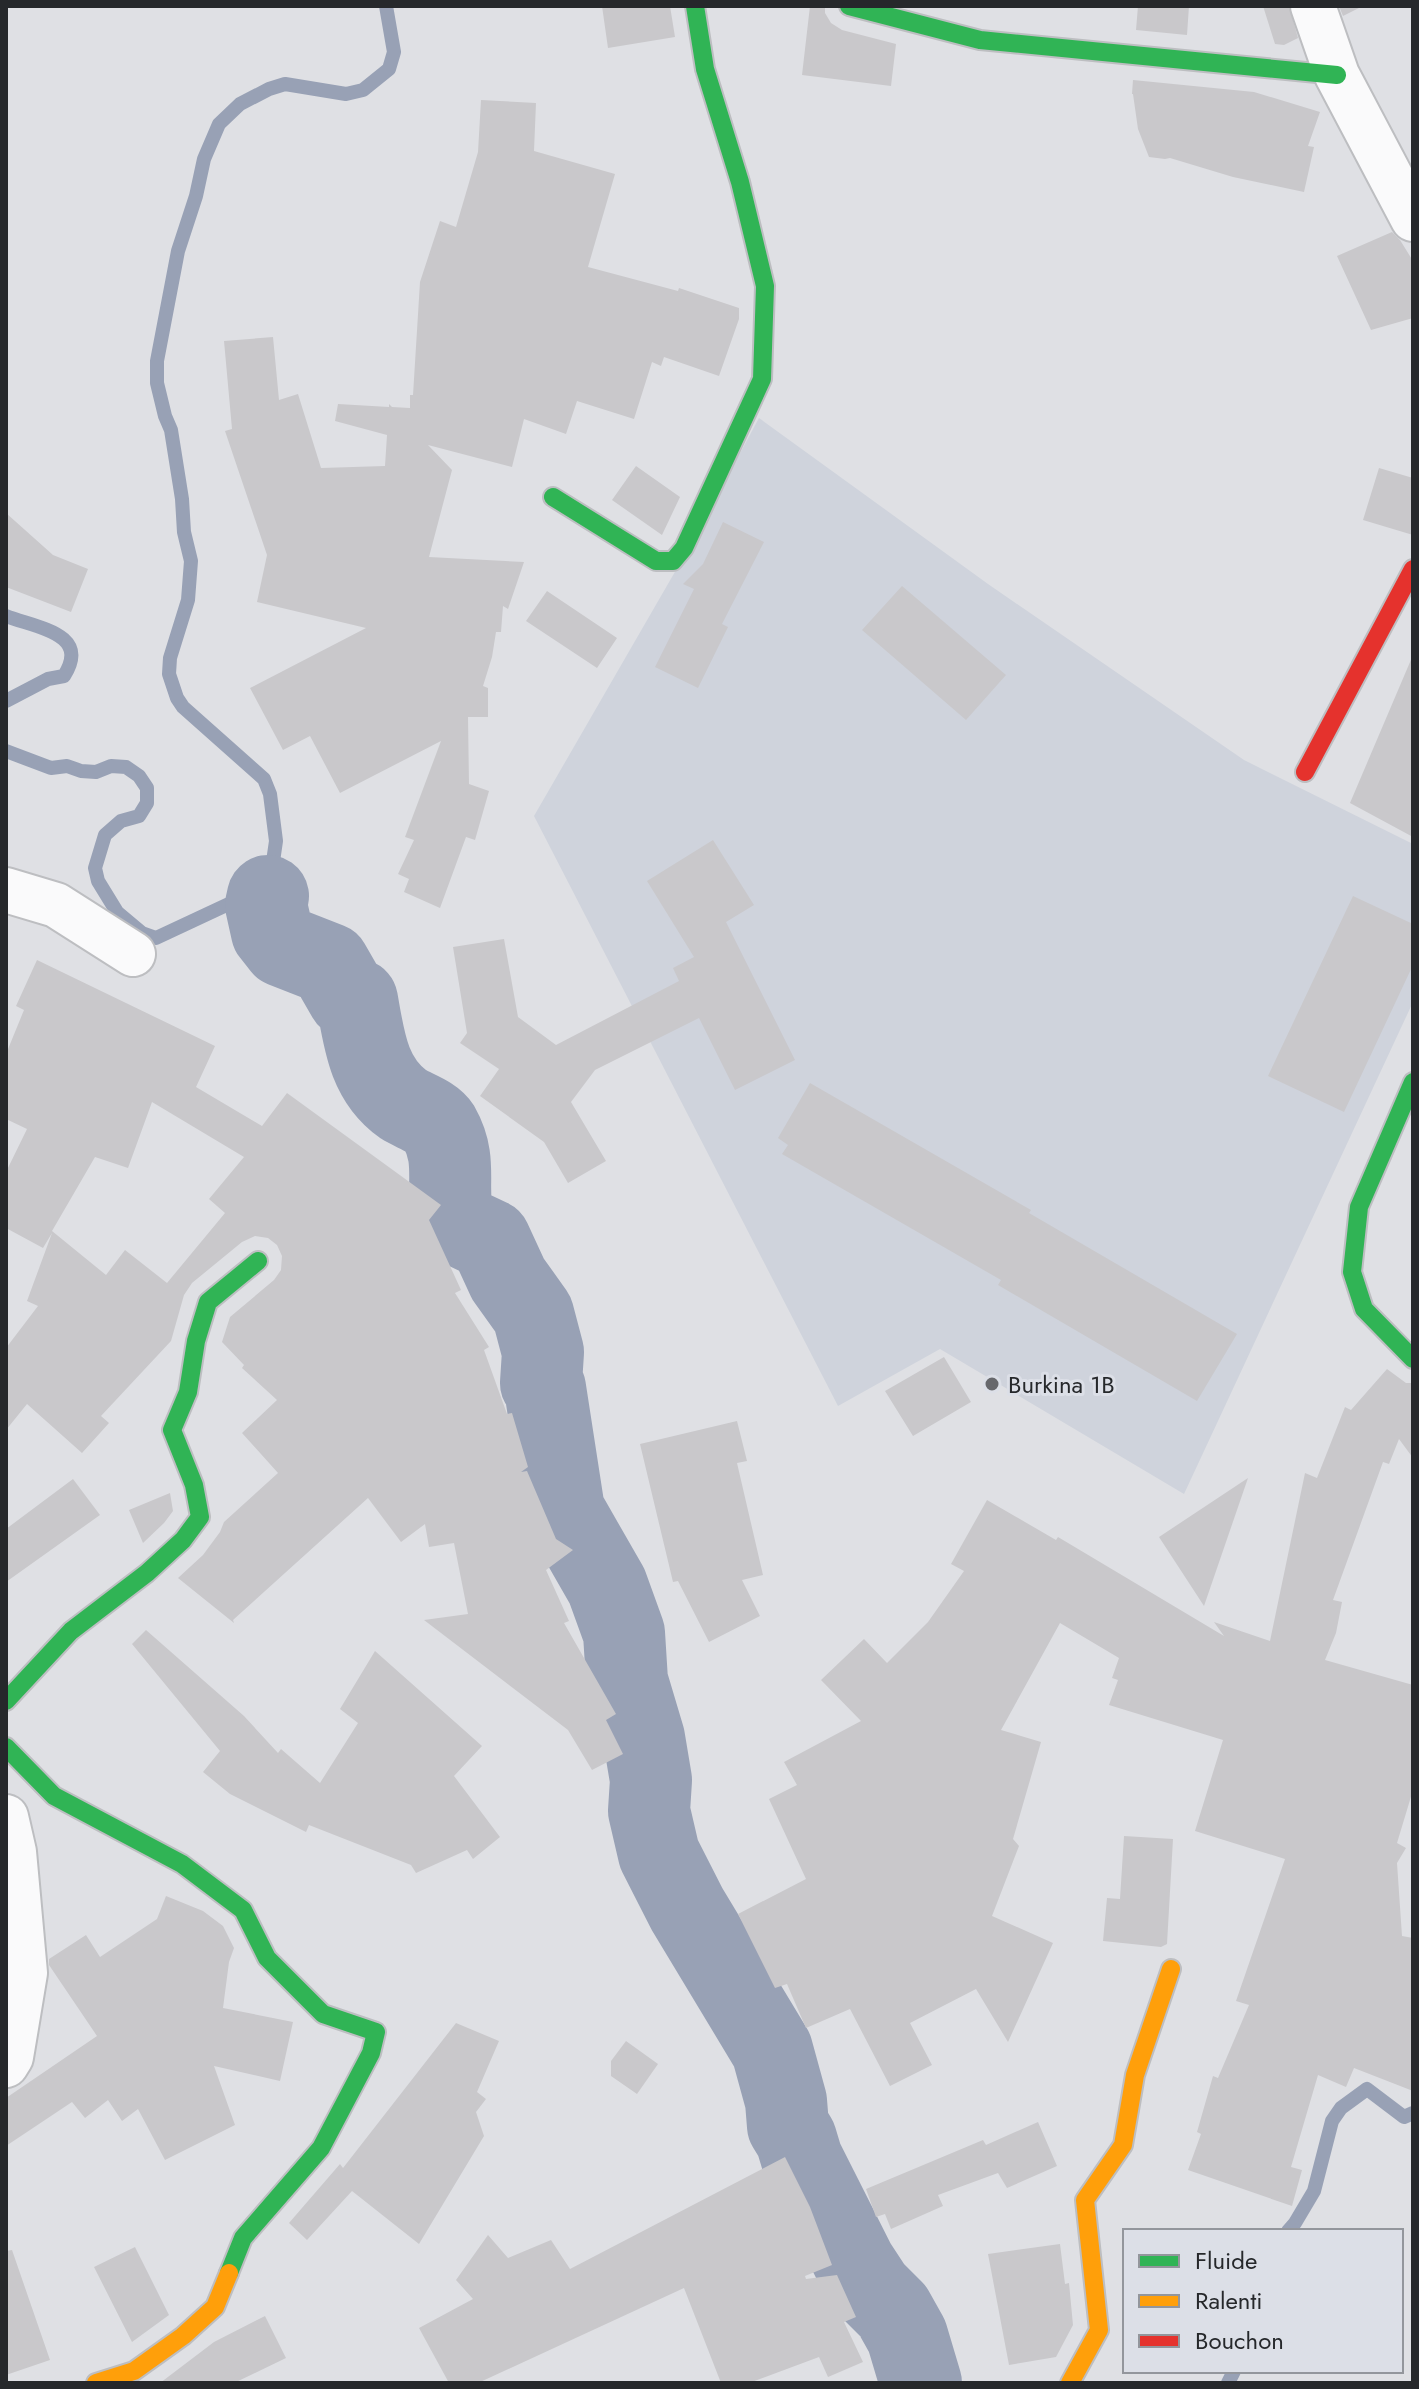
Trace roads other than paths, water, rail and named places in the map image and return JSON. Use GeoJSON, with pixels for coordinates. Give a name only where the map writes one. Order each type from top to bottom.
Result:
{"type":"FeatureCollection","features":[{"type":"Feature","properties":{"kind":"street"},"geometry":{"type":"LineString","coordinates":[[553,497],[656,561],[673,561],[684,548],[762,379],[765,286],[740,182],[705,69],[695,6]]}},
{"type":"Feature","properties":{"kind":"street"},"geometry":{"type":"LineString","coordinates":[[849,6],[980,40],[1337,75]]}},
{"type":"Feature","properties":{"kind":"street"},"geometry":{"type":"LineString","coordinates":[[1313,6],[1337,75],[1413,219]]}},
{"type":"Feature","properties":{"kind":"street"},"geometry":{"type":"LineString","coordinates":[[1305,772],[1413,569]]}},
{"type":"Feature","properties":{"kind":"street"},"geometry":{"type":"LineString","coordinates":[[6,890],[56,905],[133,954]]}},
{"type":"Feature","properties":{"kind":"street"},"geometry":{"type":"LineString","coordinates":[[1413,1082],[1359,1207],[1352,1272],[1364,1309],[1413,1359]]}},
{"type":"Feature","properties":{"kind":"street"},"geometry":{"type":"LineString","coordinates":[[6,1701],[71,1631],[147,1573],[183,1540],[200,1517],[194,1485],[172,1430],[188,1392],[196,1341],[208,1302],[258,1261]]}},
{"type":"Feature","properties":{"kind":"street"},"geometry":{"type":"LineString","coordinates":[[6,1747],[54,1796],[182,1864],[243,1910],[267,1958],[323,2014],[376,2032],[371,2053],[321,2148],[243,2238],[215,2307],[183,2336],[134,2371],[96,2383]]}},
{"type":"Feature","properties":{"kind":"street"},"geometry":{"type":"LineString","coordinates":[[6,1817],[14,1852],[25,1973],[11,2057],[6,2065]]}},
{"type":"Feature","properties":{"kind":"street"},"geometry":{"type":"LineString","coordinates":[[1070,2383],[1099,2330],[1085,2200],[1123,2145],[1135,2075],[1171,1969]]}},
{"type":"Feature","properties":{"kind":"waterway"},"geometry":{"type":"LineString","coordinates":[[6,751],[51,768],[67,766],[96,772],[111,766],[126,767],[139,776],[147,788],[147,803],[139,816],[121,821],[105,835],[95,868],[98,881],[117,912],[142,933],[156,938],[233,902],[268,896],[276,841],[270,794],[264,779],[183,707],[169,674],[170,658],[188,600],[191,561],[184,532],[171,430],[157,383],[157,361],[178,251],[204,159],[219,124],[240,104],[285,84],[346,94],[363,90],[389,69],[394,52],[386,6]]}},
{"type":"Feature","properties":{"kind":"waterway"},"geometry":{"type":"LineString","coordinates":[[6,616],[57,634],[71,650],[71,662],[64,676],[48,679],[6,701]]}},
{"type":"Feature","properties":{"kind":"waterway"},"geometry":{"type":"LineString","coordinates":[[268,896],[266,905],[272,932],[283,946],[329,964],[348,997],[357,1000],[370,1057],[382,1083],[403,1104],[439,1127],[450,1164],[454,1223],[490,1240],[508,1279],[533,1314],[543,1352],[541,1383],[545,1388],[564,1511],[607,1586],[624,1633],[627,1681],[644,1738],[651,1780],[649,1811],[659,1854],[687,1909],[772,2050],[786,2101],[788,2126],[802,2159],[855,2264],[872,2290],[893,2311],[907,2336],[921,2383]]}},
{"type":"Feature","properties":{"kind":"waterway"},"geometry":{"type":"LineString","coordinates":[[1290,2229],[1314,2191],[1332,2121],[1341,2108],[1367,2089],[1404,2117],[1413,2113]]}},
{"type":"Feature","properties":{"kind":"waterway"},"geometry":{"type":"LineString","coordinates":[[1228,2383],[1233,2373]]}},
{"type":"Feature","properties":{"kind":"place","name":"Burkina 1B"},"geometry":{"type":"Point","coordinates":[992,1384]}}]}
